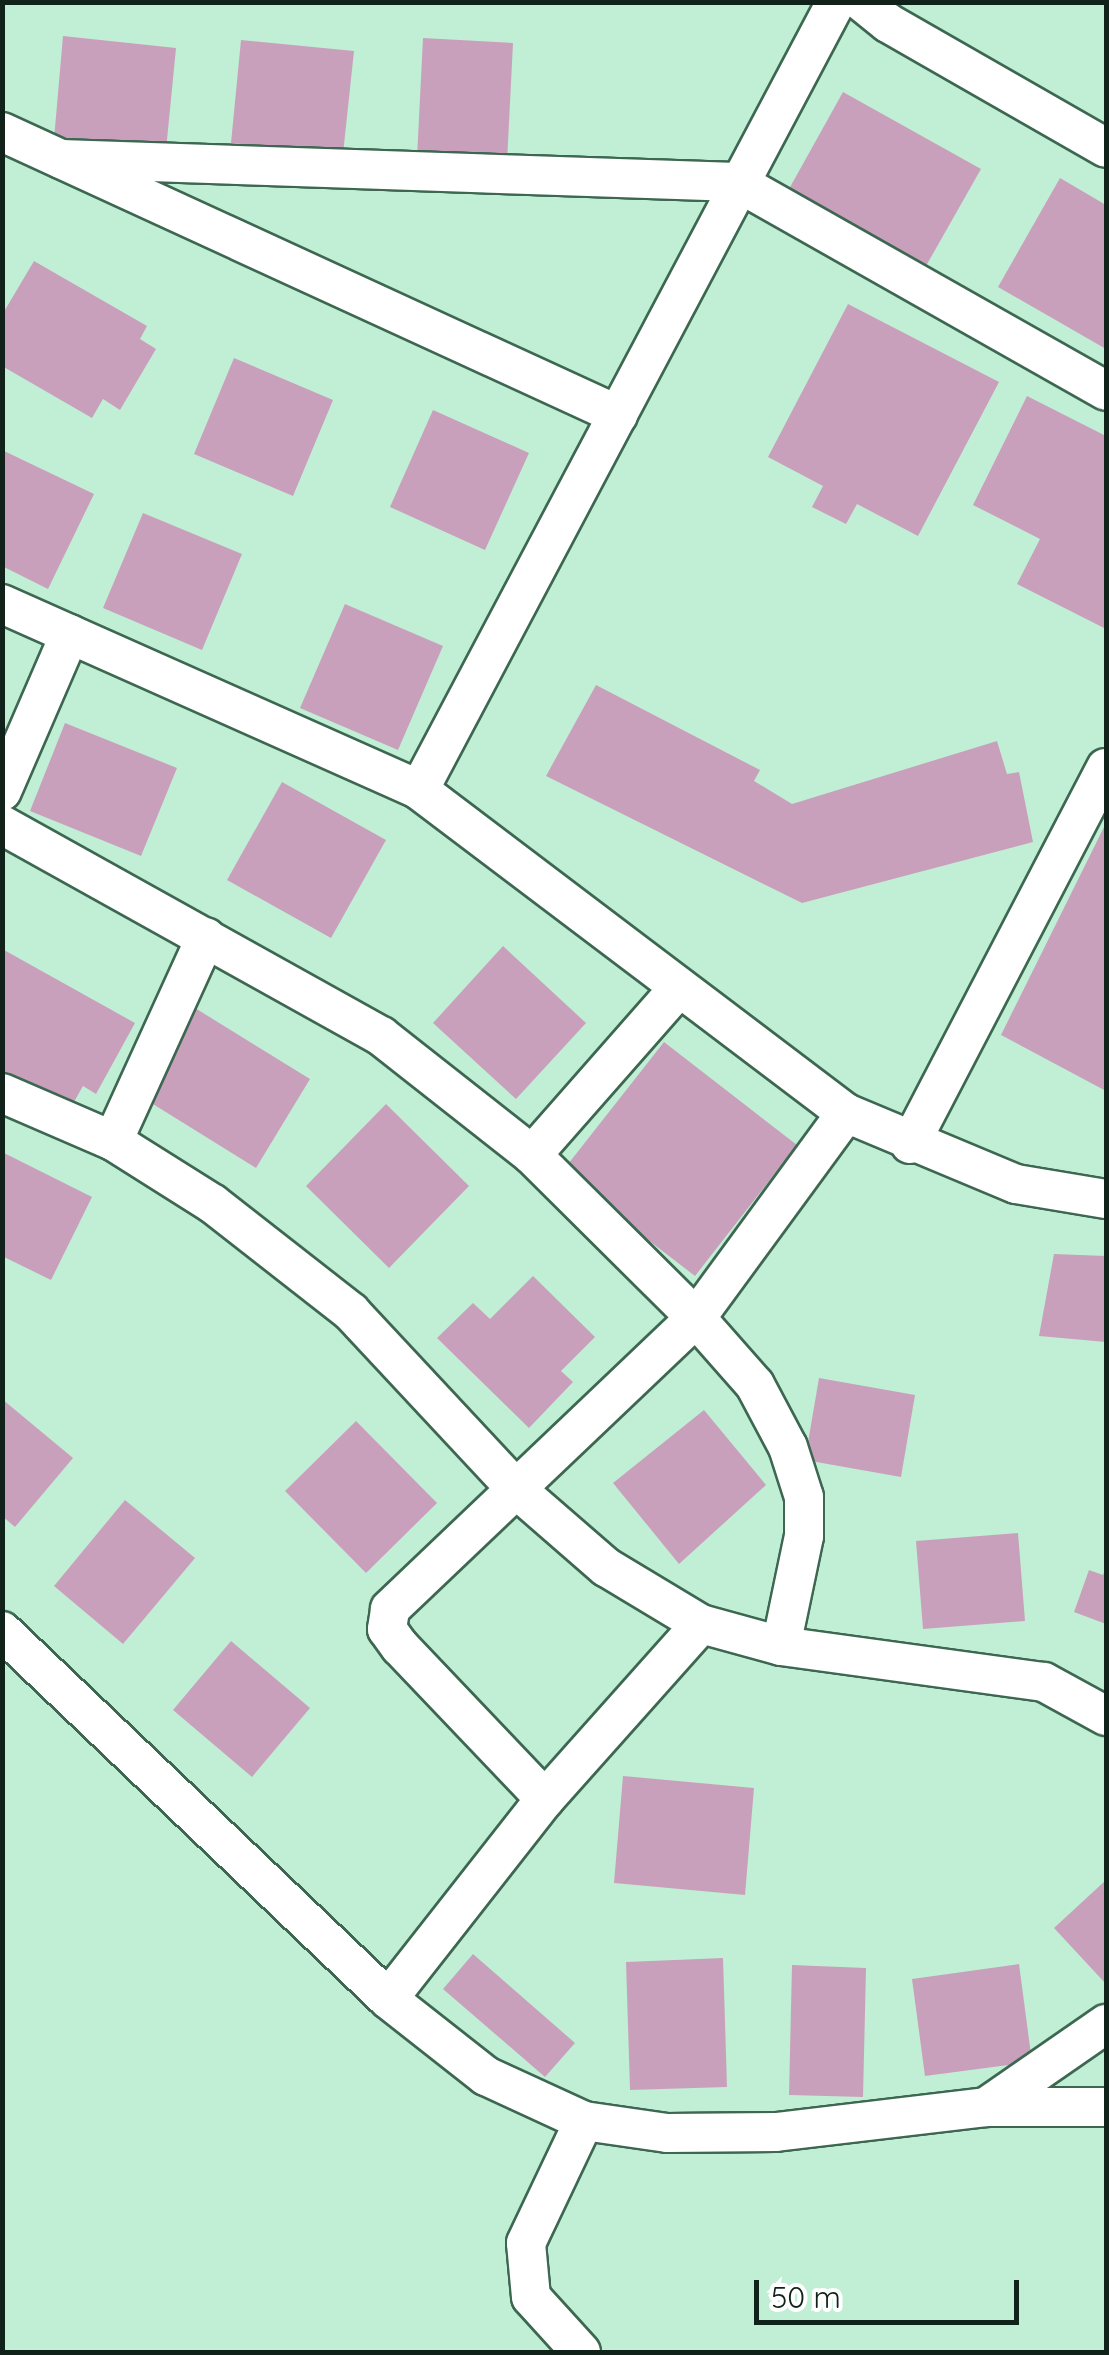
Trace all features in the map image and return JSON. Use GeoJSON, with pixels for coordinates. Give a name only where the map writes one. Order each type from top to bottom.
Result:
{"type":"FeatureCollection","features":[{"type":"Feature","properties":{"kind":"street"},"geometry":{"type":"LineString","coordinates":[[419,790],[737,182],[836,2]]}},
{"type":"Feature","properties":{"kind":"street"},"geometry":{"type":"LineString","coordinates":[[883,10],[1106,148]]}},
{"type":"Feature","properties":{"kind":"street"},"geometry":{"type":"LineString","coordinates":[[2,132],[618,415]]}},
{"type":"Feature","properties":{"kind":"street"},"geometry":{"type":"LineString","coordinates":[[60,158],[737,182],[1106,390]]}},
{"type":"Feature","properties":{"kind":"street"},"geometry":{"type":"LineString","coordinates":[[2,604],[419,790],[677,990],[846,1112],[910,1144],[1016,1184],[1106,1199]]}},
{"type":"Feature","properties":{"kind":"street"},"geometry":{"type":"LineString","coordinates":[[2,791],[70,634]]}},
{"type":"Feature","properties":{"kind":"street"},"geometry":{"type":"LineString","coordinates":[[910,1144],[1106,768]]}},
{"type":"Feature","properties":{"kind":"street"},"geometry":{"type":"LineString","coordinates":[[2,824],[380,1036],[532,1155],[696,1318],[755,1386],[788,1447],[804,1497],[804,1536],[782,1646]]}},
{"type":"Feature","properties":{"kind":"street"},"geometry":{"type":"LineString","coordinates":[[113,1142],[206,936]]}},
{"type":"Feature","properties":{"kind":"street"},"geometry":{"type":"LineString","coordinates":[[532,1155],[677,990]]}},
{"type":"Feature","properties":{"kind":"street"},"geometry":{"type":"LineString","coordinates":[[2,1093],[113,1142],[213,1204],[352,1312],[515,1488],[606,1568],[701,1624],[782,1646],[1044,1682],[1106,1716]]}},
{"type":"Feature","properties":{"kind":"street"},"geometry":{"type":"LineString","coordinates":[[545,1799],[387,1629],[390,1609],[431,1563],[696,1318],[846,1112]]}},
{"type":"Feature","properties":{"kind":"street"},"geometry":{"type":"LineString","coordinates":[[388,1999],[545,1799],[701,1624]]}},
{"type":"Feature","properties":{"kind":"street"},"geometry":{"type":"LineString","coordinates":[[2,1631],[388,1999],[486,2076],[584,2121],[667,2133],[776,2132],[986,2107],[1106,2107]]}},
{"type":"Feature","properties":{"kind":"street"},"geometry":{"type":"LineString","coordinates":[[986,2107],[1106,2024]]}},
{"type":"Feature","properties":{"kind":"street"},"geometry":{"type":"LineString","coordinates":[[581,2352],[531,2297],[526,2243],[584,2121]]}},
{"type":"Feature","properties":{"kind":"building"},"geometry":{"type":"Polygon","coordinates":[[[63,36],[176,48],[166,150],[54,139],[63,36]]]}},
{"type":"Feature","properties":{"kind":"building"},"geometry":{"type":"Polygon","coordinates":[[[423,38],[513,43],[507,162],[417,158],[423,38]]]}},
{"type":"Feature","properties":{"kind":"building"},"geometry":{"type":"Polygon","coordinates":[[[241,40],[354,51],[343,154],[231,143],[241,40]]]}},
{"type":"Feature","properties":{"kind":"building"},"geometry":{"type":"Polygon","coordinates":[[[843,92],[981,169],[926,266],[789,189],[843,92]]]}},
{"type":"Feature","properties":{"kind":"building"},"geometry":{"type":"Polygon","coordinates":[[[1060,178],[1106,205],[1106,349],[998,287],[1060,178]]]}},
{"type":"Feature","properties":{"kind":"building"},"geometry":{"type":"Polygon","coordinates":[[[34,261],[147,326],[140,339],[156,349],[120,410],[103,399],[92,418],[2,366],[2,315],[34,261]]]}},
{"type":"Feature","properties":{"kind":"building"},"geometry":{"type":"Polygon","coordinates":[[[848,304],[999,382],[918,536],[857,504],[846,524],[812,507],[823,486],[768,457],[848,304]]]}},
{"type":"Feature","properties":{"kind":"building"},"geometry":{"type":"Polygon","coordinates":[[[234,358],[333,400],[293,496],[194,454],[234,358]]]}},
{"type":"Feature","properties":{"kind":"building"},"geometry":{"type":"Polygon","coordinates":[[[1027,396],[1106,436],[1104,628],[1017,584],[1040,539],[973,505],[1027,396]]]}},
{"type":"Feature","properties":{"kind":"building"},"geometry":{"type":"Polygon","coordinates":[[[433,410],[529,453],[485,550],[390,507],[433,410]]]}},
{"type":"Feature","properties":{"kind":"building"},"geometry":{"type":"Polygon","coordinates":[[[2,450],[94,494],[48,589],[2,566],[2,450]]]}},
{"type":"Feature","properties":{"kind":"building"},"geometry":{"type":"Polygon","coordinates":[[[143,513],[242,554],[202,650],[103,608],[143,513]]]}},
{"type":"Feature","properties":{"kind":"building"},"geometry":{"type":"Polygon","coordinates":[[[345,604],[443,646],[398,750],[300,708],[345,604]]]}},
{"type":"Feature","properties":{"kind":"building"},"geometry":{"type":"Polygon","coordinates":[[[596,685],[760,770],[754,781],[792,804],[997,741],[1007,774],[1019,772],[1033,842],[802,903],[546,776],[596,685]]]}},
{"type":"Feature","properties":{"kind":"building"},"geometry":{"type":"Polygon","coordinates":[[[65,723],[177,768],[141,856],[30,811],[65,723]]]}},
{"type":"Feature","properties":{"kind":"building"},"geometry":{"type":"Polygon","coordinates":[[[282,782],[386,840],[331,938],[227,880],[282,782]]]}},
{"type":"Feature","properties":{"kind":"building"},"geometry":{"type":"Polygon","coordinates":[[[1106,823],[1106,1091],[1001,1035],[1106,823]]]}},
{"type":"Feature","properties":{"kind":"building"},"geometry":{"type":"Polygon","coordinates":[[[503,946],[586,1023],[516,1099],[433,1023],[503,946]]]}},
{"type":"Feature","properties":{"kind":"building"},"geometry":{"type":"Polygon","coordinates":[[[4,950],[135,1023],[96,1094],[83,1086],[70,1109],[2,1072],[4,950]]]}},
{"type":"Feature","properties":{"kind":"building"},"geometry":{"type":"Polygon","coordinates":[[[195,1008],[310,1079],[256,1168],[140,1096],[195,1008]]]}},
{"type":"Feature","properties":{"kind":"building"},"geometry":{"type":"Polygon","coordinates":[[[664,1042],[797,1145],[695,1276],[561,1173],[664,1042]]]}},
{"type":"Feature","properties":{"kind":"building"},"geometry":{"type":"Polygon","coordinates":[[[386,1104],[469,1186],[389,1268],[306,1186],[386,1104]]]}},
{"type":"Feature","properties":{"kind":"building"},"geometry":{"type":"Polygon","coordinates":[[[2,1152],[92,1197],[51,1280],[2,1256],[2,1152]]]}},
{"type":"Feature","properties":{"kind":"building"},"geometry":{"type":"Polygon","coordinates":[[[1054,1254],[1106,1256],[1106,1342],[1039,1336],[1054,1254]]]}},
{"type":"Feature","properties":{"kind":"building"},"geometry":{"type":"Polygon","coordinates":[[[533,1276],[595,1337],[561,1371],[573,1382],[529,1428],[437,1338],[473,1303],[490,1319],[533,1276]]]}},
{"type":"Feature","properties":{"kind":"building"},"geometry":{"type":"Polygon","coordinates":[[[819,1378],[915,1395],[901,1477],[805,1460],[819,1378]]]}},
{"type":"Feature","properties":{"kind":"building"},"geometry":{"type":"Polygon","coordinates":[[[2,1399],[73,1458],[15,1527],[2,1516],[2,1399]]]}},
{"type":"Feature","properties":{"kind":"building"},"geometry":{"type":"Polygon","coordinates":[[[704,1410],[766,1485],[679,1564],[613,1483],[704,1410]]]}},
{"type":"Feature","properties":{"kind":"building"},"geometry":{"type":"Polygon","coordinates":[[[356,1421],[437,1503],[366,1573],[285,1491],[356,1421]]]}},
{"type":"Feature","properties":{"kind":"building"},"geometry":{"type":"Polygon","coordinates":[[[125,1500],[195,1558],[123,1644],[54,1586],[125,1500]]]}},
{"type":"Feature","properties":{"kind":"building"},"geometry":{"type":"Polygon","coordinates":[[[1018,1533],[1025,1621],[923,1629],[916,1541],[1018,1533]]]}},
{"type":"Feature","properties":{"kind":"building"},"geometry":{"type":"Polygon","coordinates":[[[1106,1567],[1106,1624],[1074,1612],[1089,1570],[1103,1575],[1106,1567]]]}},
{"type":"Feature","properties":{"kind":"building"},"geometry":{"type":"Polygon","coordinates":[[[231,1641],[310,1708],[252,1777],[173,1710],[231,1641]]]}},
{"type":"Feature","properties":{"kind":"building"},"geometry":{"type":"Polygon","coordinates":[[[623,1776],[754,1788],[745,1895],[614,1883],[623,1776]]]}},
{"type":"Feature","properties":{"kind":"building"},"geometry":{"type":"Polygon","coordinates":[[[1106,1880],[1106,1984],[1054,1928],[1106,1880]]]}},
{"type":"Feature","properties":{"kind":"building"},"geometry":{"type":"Polygon","coordinates":[[[473,1954],[575,2043],[545,2077],[443,1989],[473,1954]]]}},
{"type":"Feature","properties":{"kind":"building"},"geometry":{"type":"Polygon","coordinates":[[[723,1958],[727,2087],[630,2090],[626,1962],[723,1958]]]}},
{"type":"Feature","properties":{"kind":"building"},"geometry":{"type":"Polygon","coordinates":[[[1019,1964],[1032,2062],[925,2076],[912,1979],[1019,1964]]]}},
{"type":"Feature","properties":{"kind":"building"},"geometry":{"type":"Polygon","coordinates":[[[792,1965],[866,1968],[863,2097],[789,2095],[792,1965]]]}}]}
